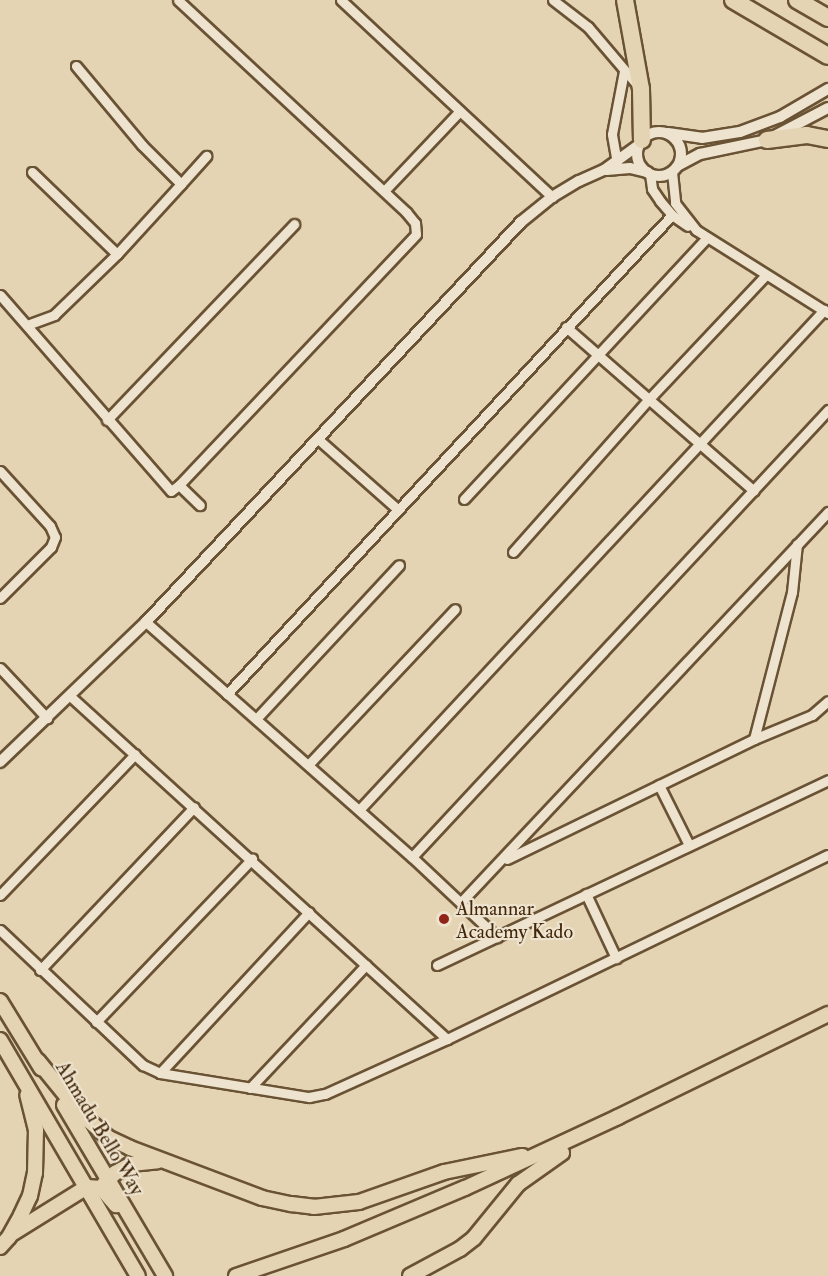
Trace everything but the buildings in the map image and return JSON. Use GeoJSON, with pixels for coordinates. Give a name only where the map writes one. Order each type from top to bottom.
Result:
{"type":"FeatureCollection","features":[{"type":"Feature","properties":{"kind":"highway"},"geometry":{"type":"LineString","coordinates":[[625,0],[641,89],[641,142]]}},
{"type":"Feature","properties":{"kind":"highway"},"geometry":{"type":"LineString","coordinates":[[733,0],[824,53]]}},
{"type":"Feature","properties":{"kind":"highway"},"geometry":{"type":"LineString","coordinates":[[797,0],[828,18]]}},
{"type":"Feature","properties":{"kind":"highway"},"geometry":{"type":"LineString","coordinates":[[767,140],[807,135],[828,139]]}},
{"type":"Feature","properties":{"kind":"main road","name":"Ahmadu Bello Way"},"geometry":{"type":"LineString","coordinates":[[0,1001],[38,1061],[99,1184],[102,1214],[138,1276]]}},
{"type":"Feature","properties":{"kind":"main road"},"geometry":{"type":"LineString","coordinates":[[236,1276],[344,1239],[550,1150],[828,1014]]}},
{"type":"Feature","properties":{"kind":"main road","name":"Ahmadu Bello Way"},"geometry":{"type":"LineString","coordinates":[[0,1040],[99,1184]]}},
{"type":"Feature","properties":{"kind":"main road"},"geometry":{"type":"LineString","coordinates":[[38,1061],[67,1100],[94,1126],[130,1148],[262,1198],[314,1207],[359,1202],[444,1172],[550,1150]]}},
{"type":"Feature","properties":{"kind":"main road"},"geometry":{"type":"LineString","coordinates":[[5,1242],[30,1196],[37,1150],[33,1112],[16,1065]]}},
{"type":"Feature","properties":{"kind":"main road"},"geometry":{"type":"LineString","coordinates":[[410,1276],[460,1249],[474,1238],[512,1191],[530,1174],[618,1118]]}},
{"type":"Feature","properties":{"kind":"main road"},"geometry":{"type":"LineString","coordinates":[[5,1242],[131,1164],[163,1161]]}},
{"type":"Feature","properties":{"kind":"main road"},"geometry":{"type":"LineString","coordinates":[[99,1184],[132,1229],[145,1242],[165,1276]]}},
{"type":"Feature","properties":{"kind":"street"},"geometry":{"type":"LineString","coordinates":[[0,295],[171,491],[416,234],[416,223],[384,191],[178,0]]}},
{"type":"Feature","properties":{"kind":"street"},"geometry":{"type":"LineString","coordinates":[[341,0],[552,197]]}},
{"type":"Feature","properties":{"kind":"street"},"geometry":{"type":"LineString","coordinates":[[553,0],[588,27],[641,89]]}},
{"type":"Feature","properties":{"kind":"street"},"geometry":{"type":"LineString","coordinates":[[76,66],[135,137],[181,184]]}},
{"type":"Feature","properties":{"kind":"street"},"geometry":{"type":"LineString","coordinates":[[616,163],[612,134],[624,71]]}},
{"type":"Feature","properties":{"kind":"street"},"geometry":{"type":"LineString","coordinates":[[0,762],[146,622],[521,222],[552,197],[616,163],[652,133],[702,138],[740,132],[780,117],[828,89]]}},
{"type":"Feature","properties":{"kind":"street"},"geometry":{"type":"LineString","coordinates":[[604,170],[630,168],[657,176],[675,169],[700,154],[767,140],[808,121],[828,108]]}},
{"type":"Feature","properties":{"kind":"street"},"geometry":{"type":"LineString","coordinates":[[384,191],[460,111]]}},
{"type":"Feature","properties":{"kind":"street"},"geometry":{"type":"LineString","coordinates":[[668,133],[679,143],[681,158],[675,169],[675,203],[696,230]]}},
{"type":"Feature","properties":{"kind":"street"},"geometry":{"type":"LineString","coordinates":[[358,810],[826,311],[706,239],[672,215],[652,189],[649,173],[639,162],[641,142]]}},
{"type":"Feature","properties":{"kind":"street"},"geometry":{"type":"LineString","coordinates":[[27,325],[54,315],[117,254],[206,156]]}},
{"type":"Feature","properties":{"kind":"street"},"geometry":{"type":"LineString","coordinates":[[32,172],[117,254]]}},
{"type":"Feature","properties":{"kind":"street"},"geometry":{"type":"LineString","coordinates":[[227,694],[396,509],[672,215]]}},
{"type":"Feature","properties":{"kind":"street"},"geometry":{"type":"LineString","coordinates":[[107,420],[294,224]]}},
{"type":"Feature","properties":{"kind":"street"},"geometry":{"type":"LineString","coordinates":[[464,499],[706,239]]}},
{"type":"Feature","properties":{"kind":"street"},"geometry":{"type":"LineString","coordinates":[[513,552],[649,399],[766,275]]}},
{"type":"Feature","properties":{"kind":"street"},"geometry":{"type":"LineString","coordinates":[[566,327],[754,491]]}},
{"type":"Feature","properties":{"kind":"street"},"geometry":{"type":"LineString","coordinates":[[412,857],[828,410]]}},
{"type":"Feature","properties":{"kind":"street"},"geometry":{"type":"LineString","coordinates":[[318,439],[396,509]]}},
{"type":"Feature","properties":{"kind":"street"},"geometry":{"type":"LineString","coordinates":[[0,471],[50,526],[55,537],[51,547],[0,597]]}},
{"type":"Feature","properties":{"kind":"street"},"geometry":{"type":"LineString","coordinates":[[179,485],[200,505]]}},
{"type":"Feature","properties":{"kind":"street"},"geometry":{"type":"LineString","coordinates":[[461,902],[828,512]]}},
{"type":"Feature","properties":{"kind":"street"},"geometry":{"type":"LineString","coordinates":[[754,739],[792,592],[797,544]]}},
{"type":"Feature","properties":{"kind":"street"},"geometry":{"type":"LineString","coordinates":[[256,719],[399,565]]}},
{"type":"Feature","properties":{"kind":"street"},"geometry":{"type":"LineString","coordinates":[[308,765],[455,609]]}},
{"type":"Feature","properties":{"kind":"street"},"geometry":{"type":"LineString","coordinates":[[146,622],[412,857],[497,937]]}},
{"type":"Feature","properties":{"kind":"street"},"geometry":{"type":"LineString","coordinates":[[0,668],[47,718]]}},
{"type":"Feature","properties":{"kind":"street"},"geometry":{"type":"LineString","coordinates":[[70,696],[252,859],[447,1039]]}},
{"type":"Feature","properties":{"kind":"street"},"geometry":{"type":"LineString","coordinates":[[502,861],[754,739],[812,715],[828,701]]}},
{"type":"Feature","properties":{"kind":"street"},"geometry":{"type":"LineString","coordinates":[[0,895],[135,754]]}},
{"type":"Feature","properties":{"kind":"street"},"geometry":{"type":"LineString","coordinates":[[437,965],[828,780]]}},
{"type":"Feature","properties":{"kind":"street"},"geometry":{"type":"LineString","coordinates":[[659,785],[689,845]]}},
{"type":"Feature","properties":{"kind":"street"},"geometry":{"type":"LineString","coordinates":[[40,970],[194,807]]}},
{"type":"Feature","properties":{"kind":"street"},"geometry":{"type":"LineString","coordinates":[[0,930],[143,1065],[160,1073],[309,1097],[325,1094],[447,1039],[828,855]]}},
{"type":"Feature","properties":{"kind":"street"},"geometry":{"type":"LineString","coordinates":[[96,1022],[252,859]]}},
{"type":"Feature","properties":{"kind":"street"},"geometry":{"type":"LineString","coordinates":[[585,894],[616,958]]}},
{"type":"Feature","properties":{"kind":"street"},"geometry":{"type":"LineString","coordinates":[[160,1073],[309,912]]}},
{"type":"Feature","properties":{"kind":"street"},"geometry":{"type":"LineString","coordinates":[[250,1088],[366,965]]}},
{"type":"Feature","properties":{"kind":"place","name":"Almannar Academy Kado"},"geometry":{"type":"Point","coordinates":[444,919]}}]}
